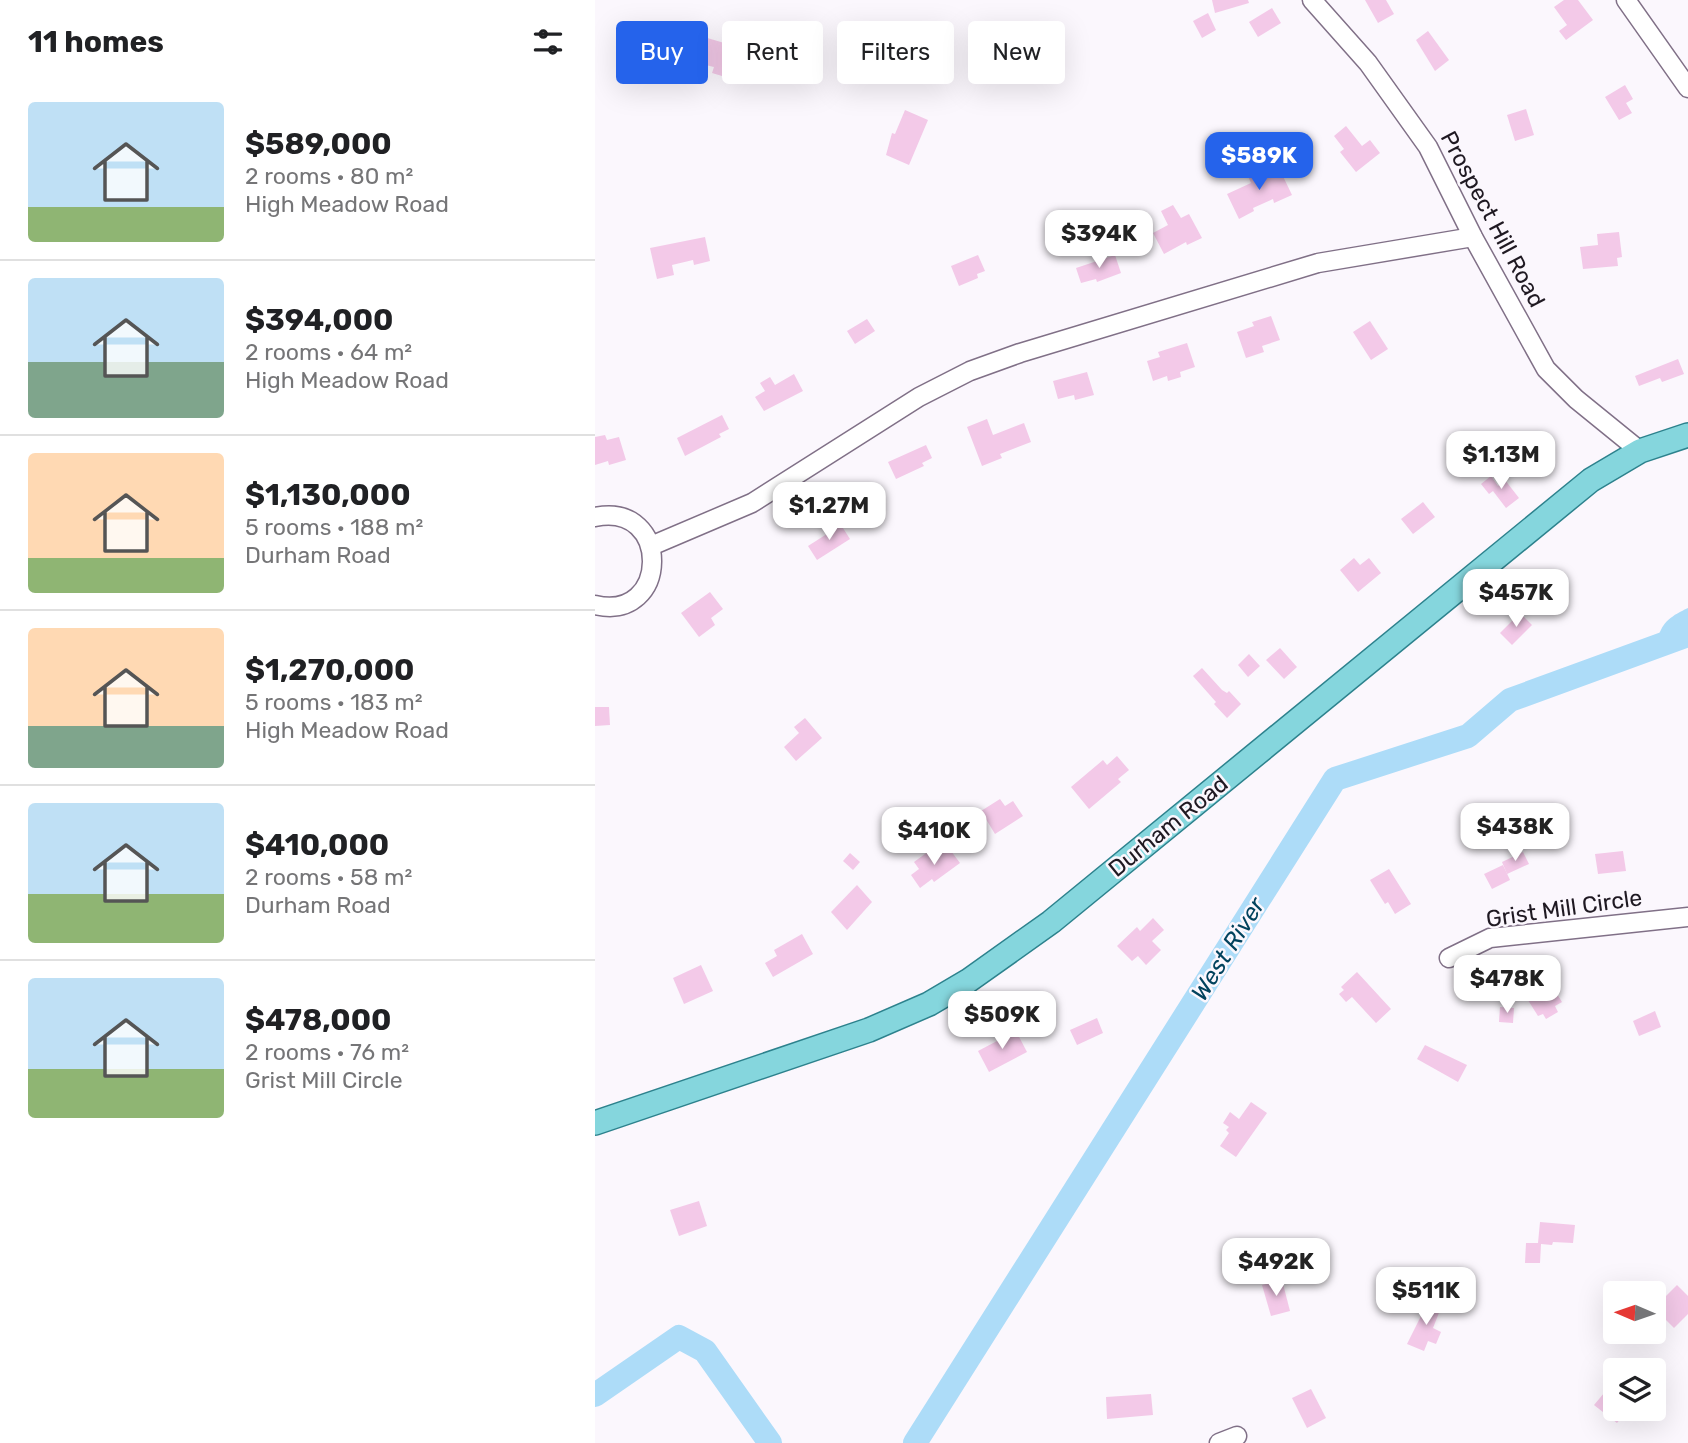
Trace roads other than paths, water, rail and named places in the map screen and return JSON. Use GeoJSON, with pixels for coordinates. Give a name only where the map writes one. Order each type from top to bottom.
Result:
{"type":"FeatureCollection","features":[{"type":"Feature","properties":{"kind":"main road","name":"Durham Road"},"geometry":{"type":"LineString","coordinates":[[595,1123],[869,1030],[929,1004],[968,981],[1051,922],[1591,480],[1640,451],[1688,435]]}},
{"type":"Feature","properties":{"kind":"street","name":"Prospect Hill Road"},"geometry":{"type":"LineString","coordinates":[[1312,0],[1368,63],[1428,147],[1473,237],[1546,369],[1576,400],[1640,451]]}},
{"type":"Feature","properties":{"kind":"street"},"geometry":{"type":"LineString","coordinates":[[1626,0],[1688,88]]}},
{"type":"Feature","properties":{"kind":"street"},"geometry":{"type":"LineString","coordinates":[[651,546],[752,503],[919,397],[970,370],[1318,263],[1473,237]]}},
{"type":"Feature","properties":{"kind":"street"},"geometry":{"type":"LineString","coordinates":[[595,517],[613,516],[632,523],[646,537],[653,555],[648,582],[636,597],[620,606],[595,605]]}},
{"type":"Feature","properties":{"kind":"street","name":"Grist Mill Circle"},"geometry":{"type":"LineString","coordinates":[[1449,958],[1490,938],[1688,916]]}},
{"type":"Feature","properties":{"kind":"street"},"geometry":{"type":"LineString","coordinates":[[1219,1443],[1237,1436]]}},
{"type":"Feature","properties":{"kind":"water"},"geometry":{"type":"Polygon","coordinates":[[[1688,608],[1688,646],[1668,647],[1658,639],[1662,628],[1673,616],[1688,608]]]}},
{"type":"Feature","properties":{"kind":"waterway","name":"West River"},"geometry":{"type":"LineString","coordinates":[[915,1443],[1335,779],[1468,736],[1510,700],[1688,635]]}},
{"type":"Feature","properties":{"kind":"waterway","name":"West River"},"geometry":{"type":"LineString","coordinates":[[595,1395],[679,1337],[705,1351],[770,1443]]}}]}
